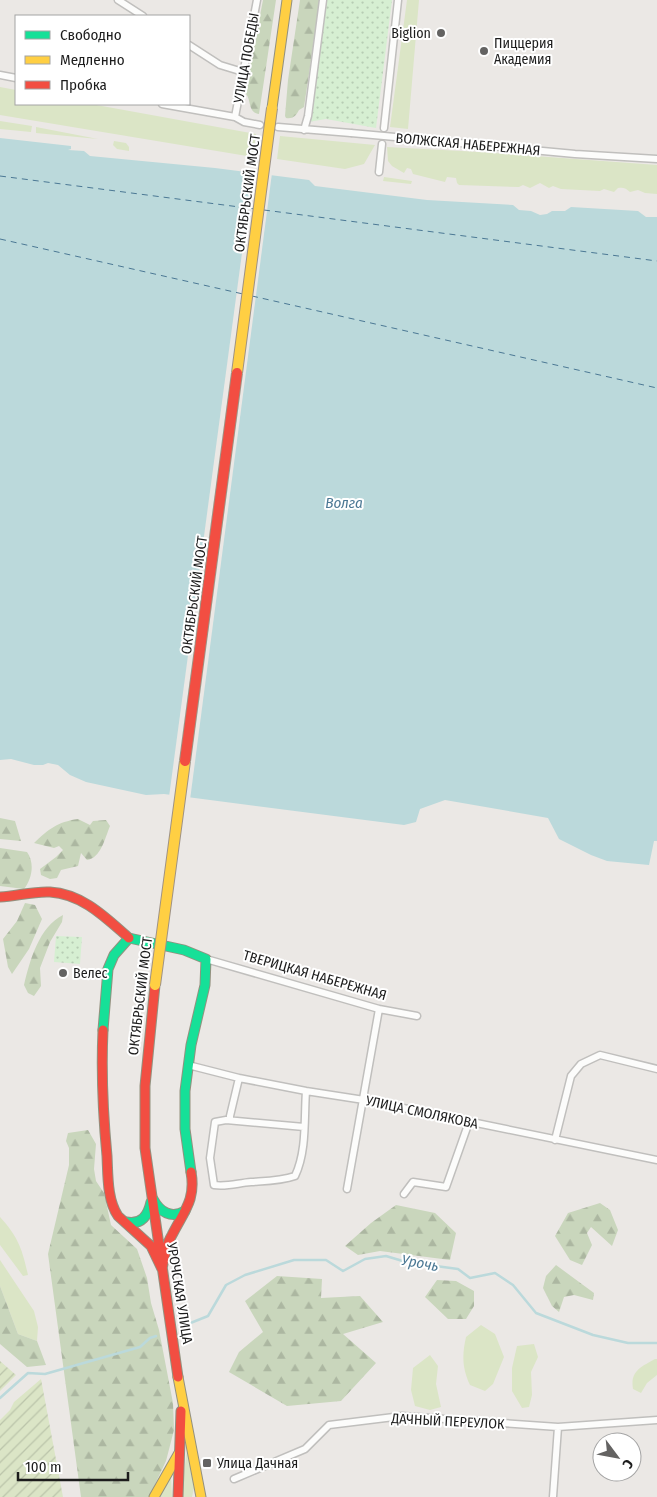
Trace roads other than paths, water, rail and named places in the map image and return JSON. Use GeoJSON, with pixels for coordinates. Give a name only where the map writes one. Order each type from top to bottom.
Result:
{"type":"FeatureCollection","features":[{"type":"Feature","properties":{"kind":"main road","name":"ОКТЯБРЬСКИЙ МОСТ"},"geometry":{"type":"LineString","coordinates":[[151,1193],[145,1148],[143,1095],[155,985],[287,0]]}},
{"type":"Feature","properties":{"kind":"main road"},"geometry":{"type":"LineString","coordinates":[[0,897],[50,892],[77,898],[96,908],[129,938],[184,950],[206,959],[203,996],[188,1065],[184,1112],[193,1190],[189,1206],[171,1236],[164,1255],[162,1269]]}},
{"type":"Feature","properties":{"kind":"main road"},"geometry":{"type":"LineString","coordinates":[[129,938],[114,955],[108,969],[102,1101],[109,1184],[114,1210],[122,1220],[139,1232],[151,1246],[162,1269]]}},
{"type":"Feature","properties":{"kind":"main road"},"geometry":{"type":"LineString","coordinates":[[122,1220],[132,1224],[142,1221],[149,1212],[151,1193]]}},
{"type":"Feature","properties":{"kind":"main road"},"geometry":{"type":"LineString","coordinates":[[151,1193],[158,1208],[167,1214],[177,1216],[189,1206]]}},
{"type":"Feature","properties":{"kind":"main road","name":"УРОЧСКАЯ УЛИЦА"},"geometry":{"type":"LineString","coordinates":[[151,1193],[199,1495]]}},
{"type":"Feature","properties":{"kind":"main road","name":"УРОЧСКАЯ УЛИЦА"},"geometry":{"type":"LineString","coordinates":[[178,1497],[182,1397]]}},
{"type":"Feature","properties":{"kind":"main road"},"geometry":{"type":"LineString","coordinates":[[154,1497],[179,1452]]}},
{"type":"Feature","properties":{"kind":"street"},"geometry":{"type":"LineString","coordinates":[[118,0],[141,15]]}},
{"type":"Feature","properties":{"kind":"street","name":"УЛИЦА ПОБЕДЫ"},"geometry":{"type":"LineString","coordinates":[[235,117],[257,0]]}},
{"type":"Feature","properties":{"kind":"street"},"geometry":{"type":"LineString","coordinates":[[304,130],[308,116],[323,0]]}},
{"type":"Feature","properties":{"kind":"street"},"geometry":{"type":"LineString","coordinates":[[384,128],[398,0]]}},
{"type":"Feature","properties":{"kind":"street"},"geometry":{"type":"LineString","coordinates":[[190,47],[220,66],[243,72]]}},
{"type":"Feature","properties":{"kind":"street"},"geometry":{"type":"LineString","coordinates":[[0,75],[15,78]]}},
{"type":"Feature","properties":{"kind":"street"},"geometry":{"type":"LineString","coordinates":[[168,105],[235,117],[244,122],[260,125]]}},
{"type":"Feature","properties":{"kind":"street","name":"ВОЛЖСКАЯ НАБЕРЕЖНАЯ"},"geometry":{"type":"LineString","coordinates":[[278,127],[575,154],[657,159]]}},
{"type":"Feature","properties":{"kind":"street"},"geometry":{"type":"LineString","coordinates":[[379,172],[382,144]]}},
{"type":"Feature","properties":{"kind":"street","name":"ТВЕРИЦКАЯ НАБЕРЕЖНАЯ"},"geometry":{"type":"LineString","coordinates":[[206,959],[379,1009],[417,1016]]}},
{"type":"Feature","properties":{"kind":"street"},"geometry":{"type":"LineString","coordinates":[[347,1189],[379,1009]]}},
{"type":"Feature","properties":{"kind":"street"},"geometry":{"type":"LineString","coordinates":[[555,1140],[571,1076],[581,1064],[600,1055],[657,1069]]}},
{"type":"Feature","properties":{"kind":"street","name":"УЛИЦА СМОЛЯКОВА"},"geometry":{"type":"LineString","coordinates":[[188,1065],[239,1078],[364,1100],[657,1160]]}},
{"type":"Feature","properties":{"kind":"street"},"geometry":{"type":"LineString","coordinates":[[230,1120],[239,1078]]}},
{"type":"Feature","properties":{"kind":"street"},"geometry":{"type":"LineString","coordinates":[[304,1127],[230,1120],[215,1122],[210,1158],[214,1186],[223,1187],[250,1182],[284,1180],[295,1176],[299,1168],[304,1127],[306,1091]]}},
{"type":"Feature","properties":{"kind":"street"},"geometry":{"type":"LineString","coordinates":[[404,1194],[413,1182],[446,1188],[469,1122]]}},
{"type":"Feature","properties":{"kind":"street","name":"ДАЧНЫЙ ПЕРЕУЛОК"},"geometry":{"type":"LineString","coordinates":[[234,1479],[305,1449],[330,1425],[402,1416],[558,1427],[657,1420]]}},
{"type":"Feature","properties":{"kind":"street"},"geometry":{"type":"LineString","coordinates":[[553,1497],[558,1427]]}},
{"type":"Feature","properties":{"kind":"water","name":"Волга"},"geometry":{"type":"Polygon","coordinates":[[[0,138],[71,146],[71,149],[68,150],[84,151],[90,156],[215,168],[309,180],[315,186],[427,200],[513,205],[519,210],[531,211],[540,215],[552,211],[565,211],[571,207],[638,211],[646,217],[657,217],[657,841],[654,841],[649,865],[607,861],[591,855],[559,839],[548,818],[445,800],[420,809],[416,822],[404,825],[164,794],[146,795],[86,782],[70,775],[58,765],[48,763],[34,765],[11,759],[0,760],[0,138]]]}},
{"type":"Feature","properties":{"kind":"waterway","name":"Урочь"},"geometry":{"type":"LineString","coordinates":[[188,1324],[208,1316],[226,1285],[245,1275],[294,1260],[326,1260],[343,1271],[365,1259],[386,1256],[406,1262],[458,1269],[470,1278],[495,1273],[513,1285],[536,1313],[593,1335],[628,1343],[657,1343]]}},
{"type":"Feature","properties":{"kind":"waterway","name":"Урочь"},"geometry":{"type":"LineString","coordinates":[[0,1398],[28,1373],[45,1374],[140,1347],[150,1338],[156,1336]]}},
{"type":"Feature","properties":{"kind":"place","name":"Biglion"},"geometry":{"type":"Point","coordinates":[441,33]}},
{"type":"Feature","properties":{"kind":"place","name":"Пиццерия Академия"},"geometry":{"type":"Point","coordinates":[484,51]}},
{"type":"Feature","properties":{"kind":"place","name":"Велес"},"geometry":{"type":"Point","coordinates":[63,973]}},
{"type":"Feature","properties":{"kind":"place","name":"Улица Дачная"},"geometry":{"type":"Point","coordinates":[207,1463]}}]}
